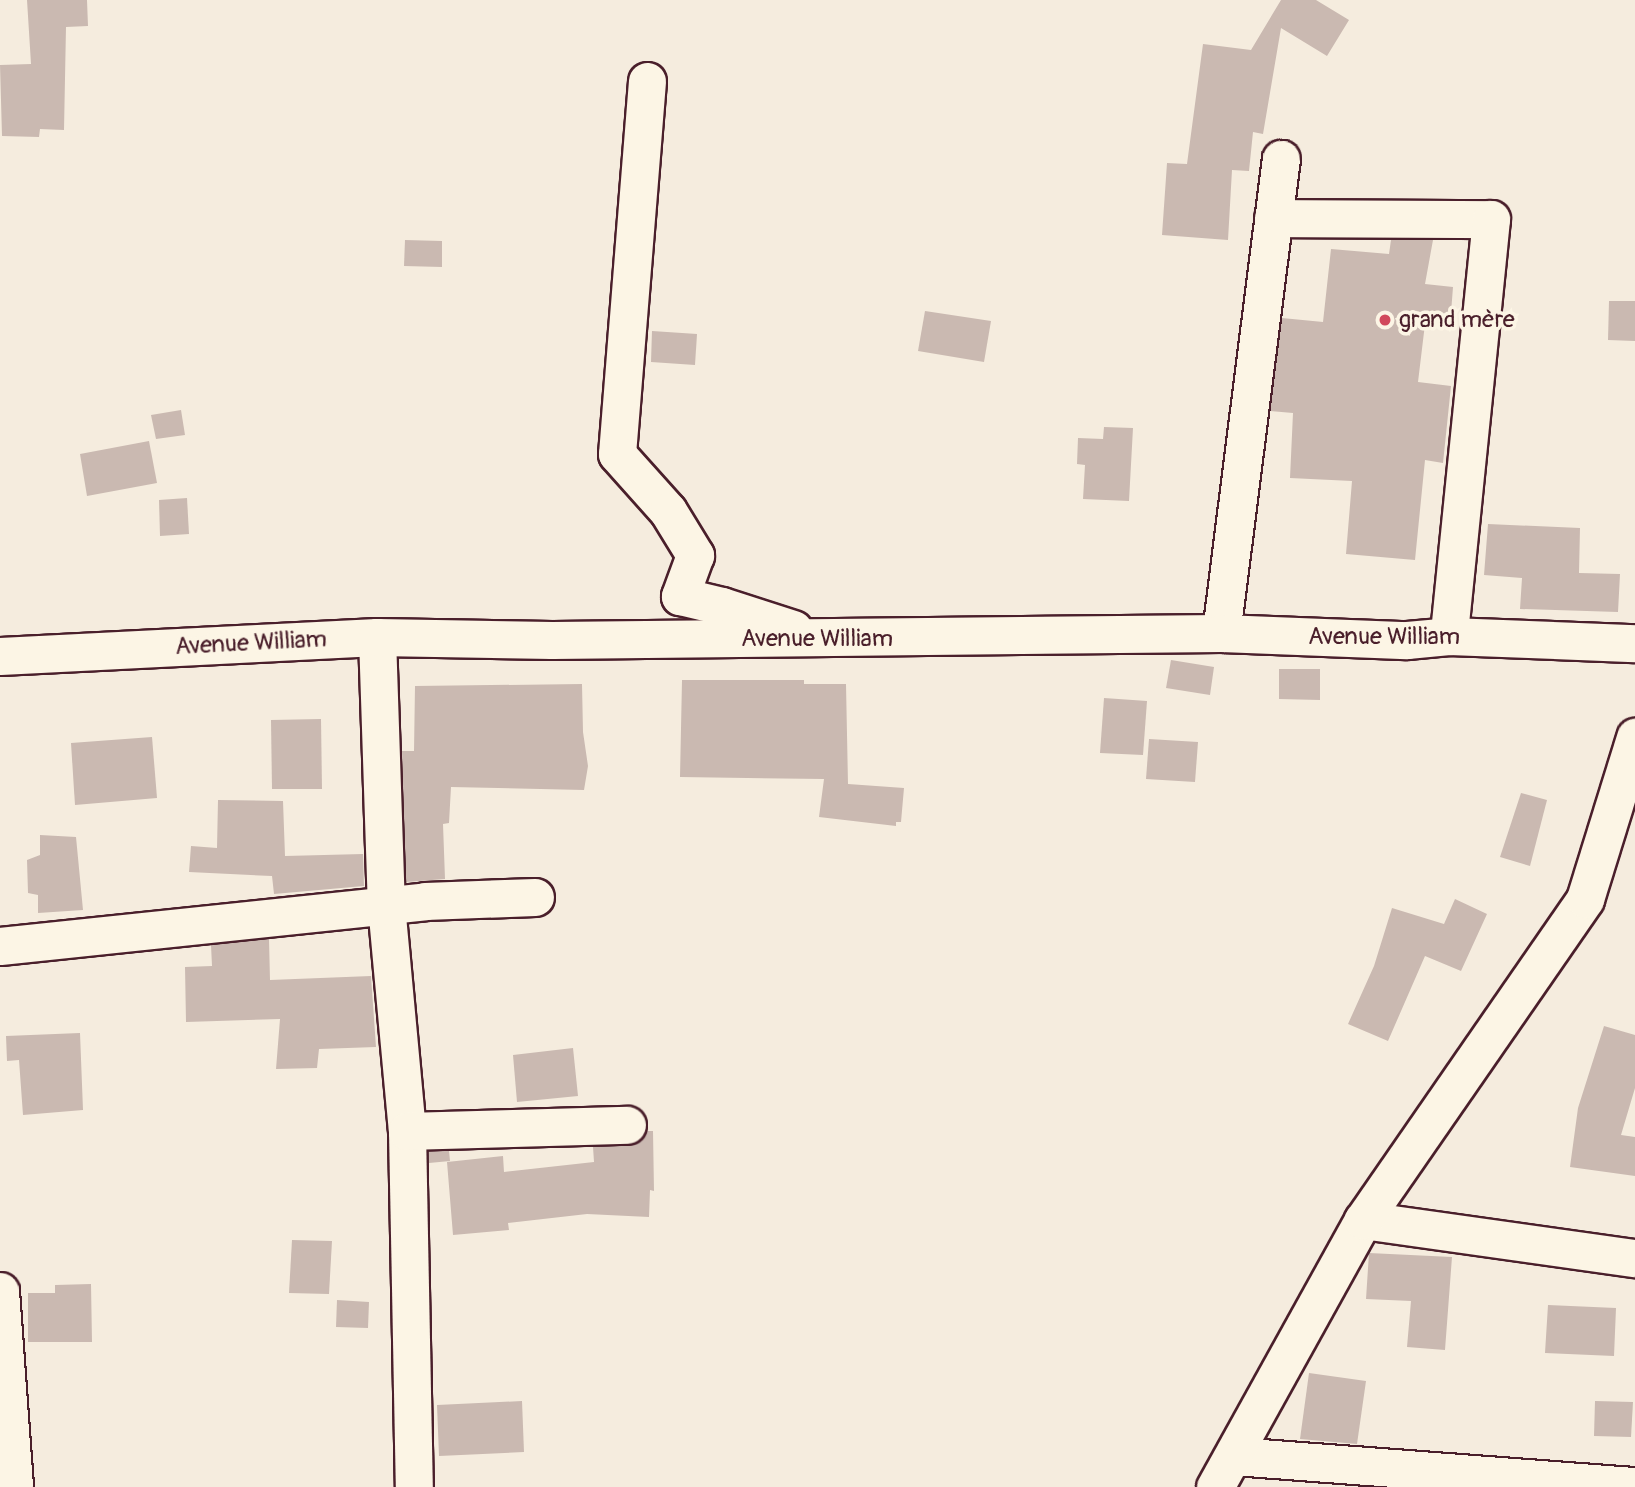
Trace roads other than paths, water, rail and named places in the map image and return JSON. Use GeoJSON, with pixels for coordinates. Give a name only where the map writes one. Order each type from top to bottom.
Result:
{"type":"FeatureCollection","features":[{"type":"Feature","properties":{"kind":"street"},"geometry":{"type":"LineString","coordinates":[[647,81],[617,454],[668,511],[695,555],[680,596],[722,606],[823,639]]}},
{"type":"Feature","properties":{"kind":"street"},"geometry":{"type":"LineString","coordinates":[[1221,633],[1281,159]]}},
{"type":"Feature","properties":{"kind":"street"},"geometry":{"type":"LineString","coordinates":[[1273,218],[1491,219],[1449,636]]}},
{"type":"Feature","properties":{"kind":"street","name":"Avenue William"},"geometry":{"type":"LineString","coordinates":[[0,656],[377,637],[552,640],[823,639],[1221,633],[1407,640],[1449,636],[1635,643]]}},
{"type":"Feature","properties":{"kind":"street"},"geometry":{"type":"LineString","coordinates":[[377,637],[386,905],[407,1131],[414,1487]]}},
{"type":"Feature","properties":{"kind":"street"},"geometry":{"type":"LineString","coordinates":[[1215,1487],[1363,1220],[1585,899],[1635,737]]}},
{"type":"Feature","properties":{"kind":"street"},"geometry":{"type":"LineString","coordinates":[[0,946],[386,905],[535,897]]}},
{"type":"Feature","properties":{"kind":"street"},"geometry":{"type":"LineString","coordinates":[[407,1131],[627,1125]]}},
{"type":"Feature","properties":{"kind":"street"},"geometry":{"type":"LineString","coordinates":[[1363,1220],[1635,1258]]}},
{"type":"Feature","properties":{"kind":"street"},"geometry":{"type":"LineString","coordinates":[[0,1291],[14,1487]]}},
{"type":"Feature","properties":{"kind":"street"},"geometry":{"type":"LineString","coordinates":[[1234,1456],[1635,1486]]}},
{"type":"Feature","properties":{"kind":"place","name":"grand mère"},"geometry":{"type":"Point","coordinates":[1385,320]}}]}
